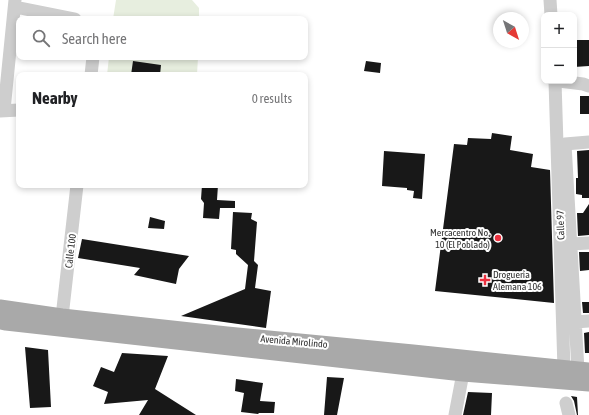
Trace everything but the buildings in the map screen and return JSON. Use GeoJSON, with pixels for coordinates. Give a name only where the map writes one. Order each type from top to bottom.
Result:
{"type":"FeatureCollection","features":[{"type":"Feature","properties":{"kind":"main road","name":"Avenida Mirolindo"},"geometry":{"type":"LineString","coordinates":[[0,308],[64,323]]}},
{"type":"Feature","properties":{"kind":"main road","name":"Avenida Mirolindo"},"geometry":{"type":"LineString","coordinates":[[146,332],[157,322],[168,320],[216,326],[224,330],[227,335],[426,354],[580,373]]}},
{"type":"Feature","properties":{"kind":"main road","name":"Avenida Mirolindo"},"geometry":{"type":"LineString","coordinates":[[0,321],[64,323],[146,332],[463,373],[580,373]]}},
{"type":"Feature","properties":{"kind":"street"},"geometry":{"type":"LineString","coordinates":[[550,0],[551,12]]}},
{"type":"Feature","properties":{"kind":"street"},"geometry":{"type":"LineString","coordinates":[[16,110],[2,111],[15,4],[63,16]]}},
{"type":"Feature","properties":{"kind":"street"},"geometry":{"type":"LineString","coordinates":[[91,72],[92,60]]}},
{"type":"Feature","properties":{"kind":"street"},"geometry":{"type":"LineString","coordinates":[[577,83],[589,86]]}},
{"type":"Feature","properties":{"kind":"street","name":"Calle 97"},"geometry":{"type":"LineString","coordinates":[[555,84],[580,373]]}},
{"type":"Feature","properties":{"kind":"street"},"geometry":{"type":"LineString","coordinates":[[580,373],[565,144],[589,142]]}},
{"type":"Feature","properties":{"kind":"street","name":"Calle 100"},"geometry":{"type":"LineString","coordinates":[[64,323],[77,188]]}},
{"type":"Feature","properties":{"kind":"street"},"geometry":{"type":"LineString","coordinates":[[571,244],[589,243]]}},
{"type":"Feature","properties":{"kind":"street"},"geometry":{"type":"LineString","coordinates":[[576,322],[589,321]]}},
{"type":"Feature","properties":{"kind":"street"},"geometry":{"type":"LineString","coordinates":[[455,415],[463,373]]}},
{"type":"Feature","properties":{"kind":"green space"},"geometry":{"type":"Polygon","coordinates":[[[116,0],[192,0],[199,8],[199,16],[113,16],[116,0]]]}},
{"type":"Feature","properties":{"kind":"green space"},"geometry":{"type":"Polygon","coordinates":[[[109,60],[198,60],[197,72],[107,72],[109,60]]]}},
{"type":"Feature","properties":{"kind":"place","name":"Mercacentro No. 10 (El Poblado)"},"geometry":{"type":"Point","coordinates":[498,238]}},
{"type":"Feature","properties":{"kind":"place","name":"Droguería Alemana 106"},"geometry":{"type":"Point","coordinates":[485,280]}}]}
